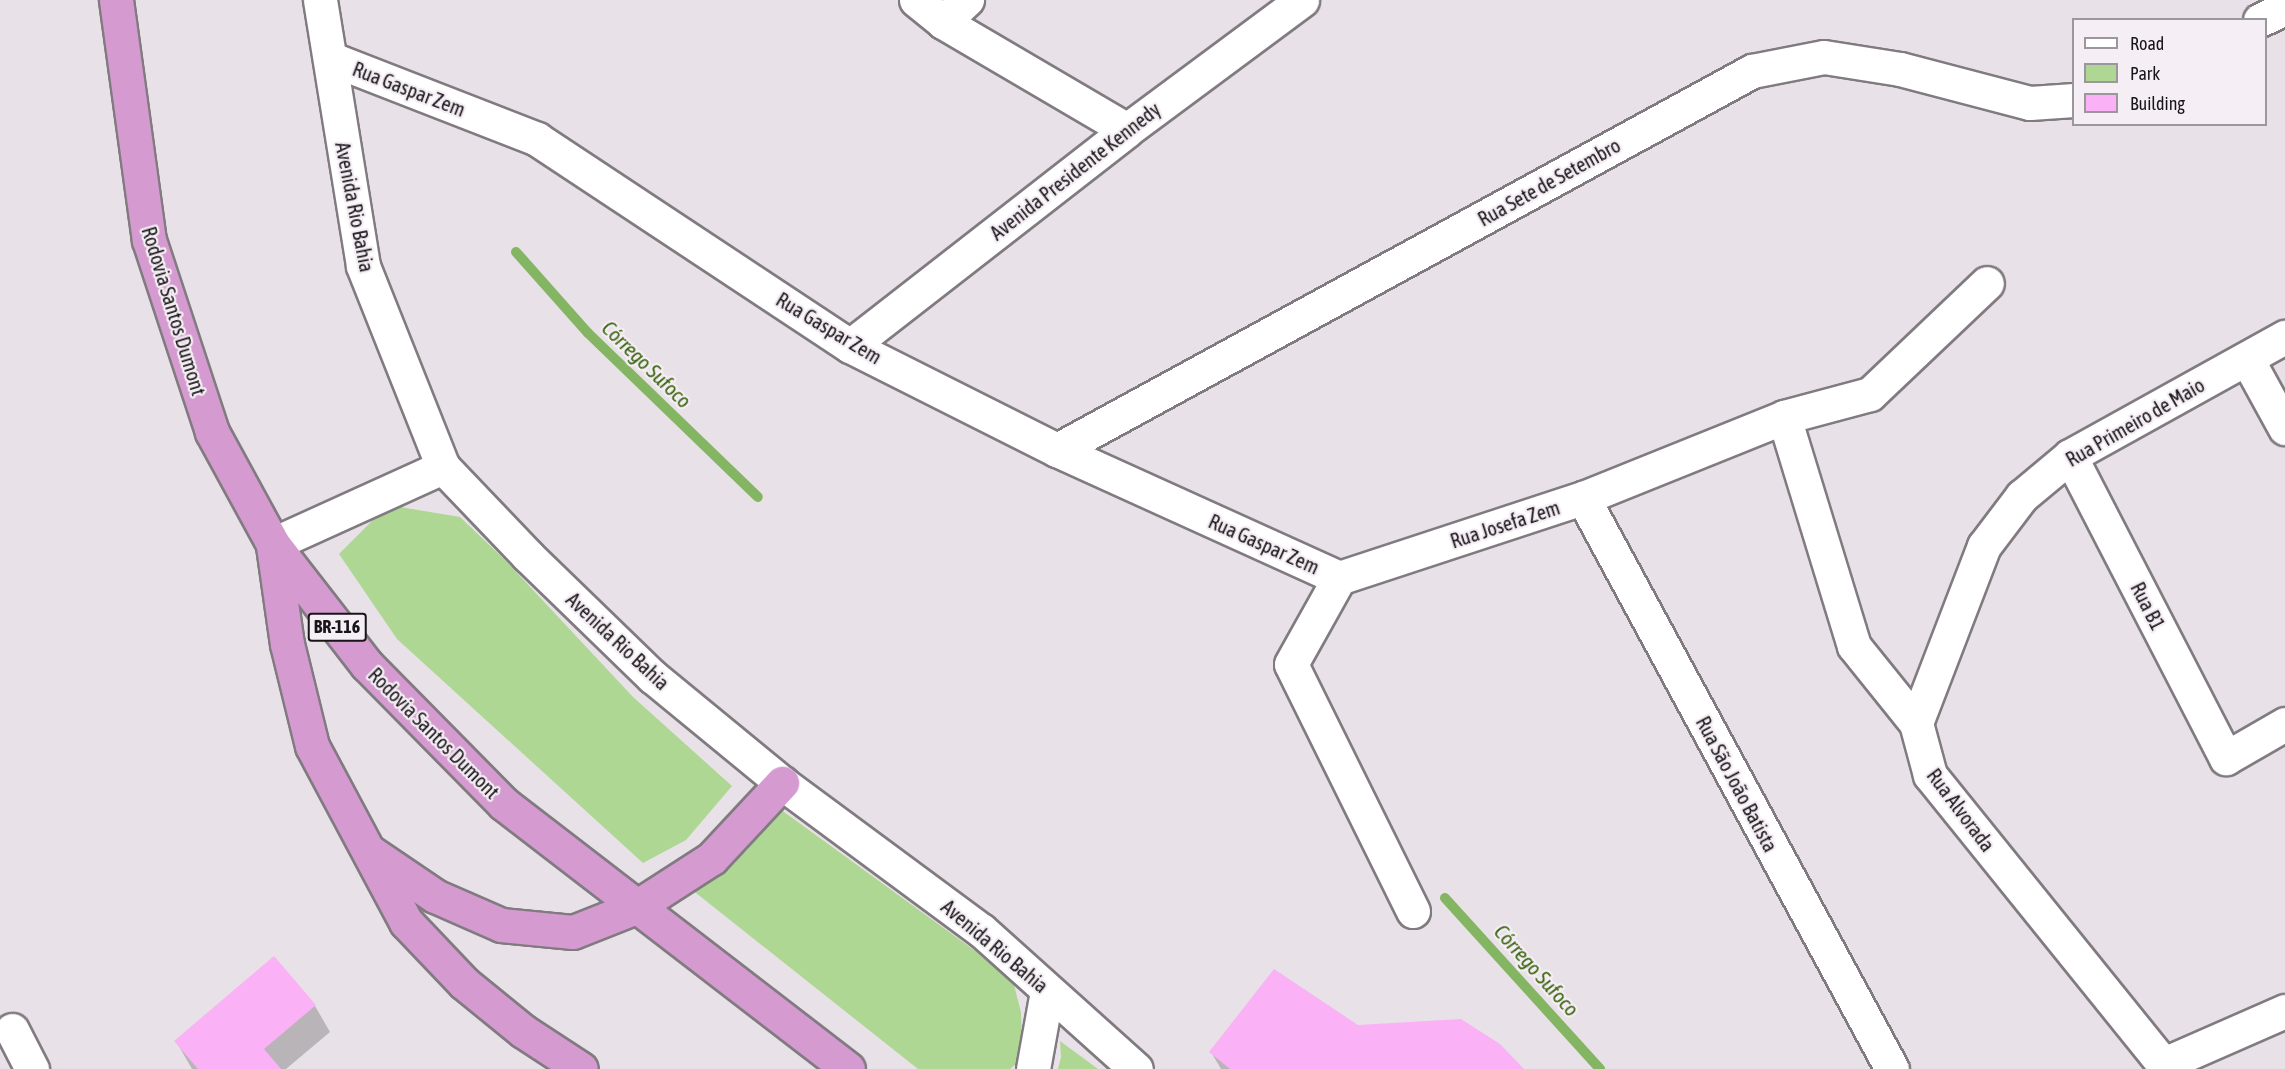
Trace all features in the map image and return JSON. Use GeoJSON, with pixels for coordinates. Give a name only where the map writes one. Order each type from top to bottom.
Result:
{"type":"FeatureCollection","features":[{"type":"Feature","properties":{"kind":"highway","name":"Rodovia Santos Dumont"},"geometry":{"type":"LineString","coordinates":[[116,0],[149,240],[212,432],[273,544],[367,665],[496,796],[636,907],[712,962],[848,1069]]}},
{"type":"Feature","properties":{"kind":"highway"},"geometry":{"type":"LineString","coordinates":[[273,544],[287,644],[312,746],[364,848],[406,922],[464,983],[523,1030],[581,1069]]}},
{"type":"Feature","properties":{"kind":"highway"},"geometry":{"type":"LineString","coordinates":[[364,848],[435,896],[501,925],[573,932],[636,907],[712,858],[782,783]]}},
{"type":"Feature","properties":{"kind":"street","name":"Avenida Rio Bahia"},"geometry":{"type":"LineString","coordinates":[[320,0],[332,58],[363,266],[443,466],[528,556],[653,676],[782,783],[981,930],[1136,1069]]}},
{"type":"Feature","properties":{"kind":"street"},"geometry":{"type":"LineString","coordinates":[[916,0],[943,22],[1127,130]]}},
{"type":"Feature","properties":{"kind":"street"},"geometry":{"type":"LineString","coordinates":[[943,22],[967,0]]}},
{"type":"Feature","properties":{"kind":"street","name":"Avenida Presidente Kennedy"},"geometry":{"type":"LineString","coordinates":[[850,346],[1127,130],[1302,0]]}},
{"type":"Feature","properties":{"kind":"street"},"geometry":{"type":"LineString","coordinates":[[2264,18],[2285,8]]}},
{"type":"Feature","properties":{"kind":"street","name":"Rua Sete de Setembro"},"geometry":{"type":"LineString","coordinates":[[1057,450],[1752,71],[1824,57],[1900,69],[2030,103],[2072,100]]}},
{"type":"Feature","properties":{"kind":"street","name":"Rua Gaspar Zem"},"geometry":{"type":"LineString","coordinates":[[332,58],[537,139],[850,346],[1057,450],[1339,578]]}},
{"type":"Feature","properties":{"kind":"street","name":"Rua Josefa Zem"},"geometry":{"type":"LineString","coordinates":[[1339,578],[1583,498],[1784,417],[1870,394],[1987,284]]}},
{"type":"Feature","properties":{"kind":"street","name":"Rua Primeiro de Maio"},"geometry":{"type":"LineString","coordinates":[[1916,723],[1984,546],[2022,495],[2070,456],[2285,337]]}},
{"type":"Feature","properties":{"kind":"street"},"geometry":{"type":"LineString","coordinates":[[2247,358],[2285,428]]}},
{"type":"Feature","properties":{"kind":"street","name":"Rua Alvorada"},"geometry":{"type":"LineString","coordinates":[[1784,417],[1854,646],[1916,723],[1930,775],[2165,1067]]}},
{"type":"Feature","properties":{"kind":"street","name":"Rua B1"},"geometry":{"type":"LineString","coordinates":[[2070,456],[2226,758],[2285,724]]}},
{"type":"Feature","properties":{"kind":"street"},"geometry":{"type":"LineString","coordinates":[[273,544],[443,466]]}},
{"type":"Feature","properties":{"kind":"street","name":"Rua São João Batista"},"geometry":{"type":"LineString","coordinates":[[1583,498],[1892,1069]]}},
{"type":"Feature","properties":{"kind":"street"},"geometry":{"type":"LineString","coordinates":[[1339,578],[1291,664],[1413,911]]}},
{"type":"Feature","properties":{"kind":"street"},"geometry":{"type":"LineString","coordinates":[[1033,1069],[1047,990]]}},
{"type":"Feature","properties":{"kind":"street"},"geometry":{"type":"LineString","coordinates":[[2165,1067],[2285,1011]]}},
{"type":"Feature","properties":{"kind":"street"},"geometry":{"type":"LineString","coordinates":[[12,1030],[32,1069]]}},
{"type":"Feature","properties":{"kind":"green space"},"geometry":{"type":"Polygon","coordinates":[[[388,505],[460,517],[505,560],[633,697],[732,786],[686,840],[643,863],[397,639],[339,554],[388,505]]]}},
{"type":"Feature","properties":{"kind":"green space"},"geometry":{"type":"Polygon","coordinates":[[[780,809],[978,953],[1014,985],[1021,1012],[1022,1044],[1016,1064],[1010,1069],[918,1069],[691,889],[747,850],[780,809]]]}},
{"type":"Feature","properties":{"kind":"green space"},"geometry":{"type":"Polygon","coordinates":[[[1060,1041],[1098,1069],[1058,1069],[1061,1057],[1060,1041]]]}},
{"type":"Feature","properties":{"kind":"building"},"geometry":{"type":"Polygon","coordinates":[[[274,956],[316,1005],[264,1049],[281,1069],[198,1069],[174,1041],[274,956]]]}},
{"type":"Feature","properties":{"kind":"building"},"geometry":{"type":"Polygon","coordinates":[[[1274,969],[1358,1025],[1461,1019],[1500,1044],[1524,1069],[1230,1069],[1209,1052],[1274,969]]]}},
{"type":"Feature","properties":{"kind":"waterway","name":"Córrego Sufoco"},"geometry":{"type":"LineString","coordinates":[[516,252],[588,333],[758,497]]}},
{"type":"Feature","properties":{"kind":"waterway","name":"Córrego Sufoco"},"geometry":{"type":"LineString","coordinates":[[1445,898],[1600,1069]]}}]}
